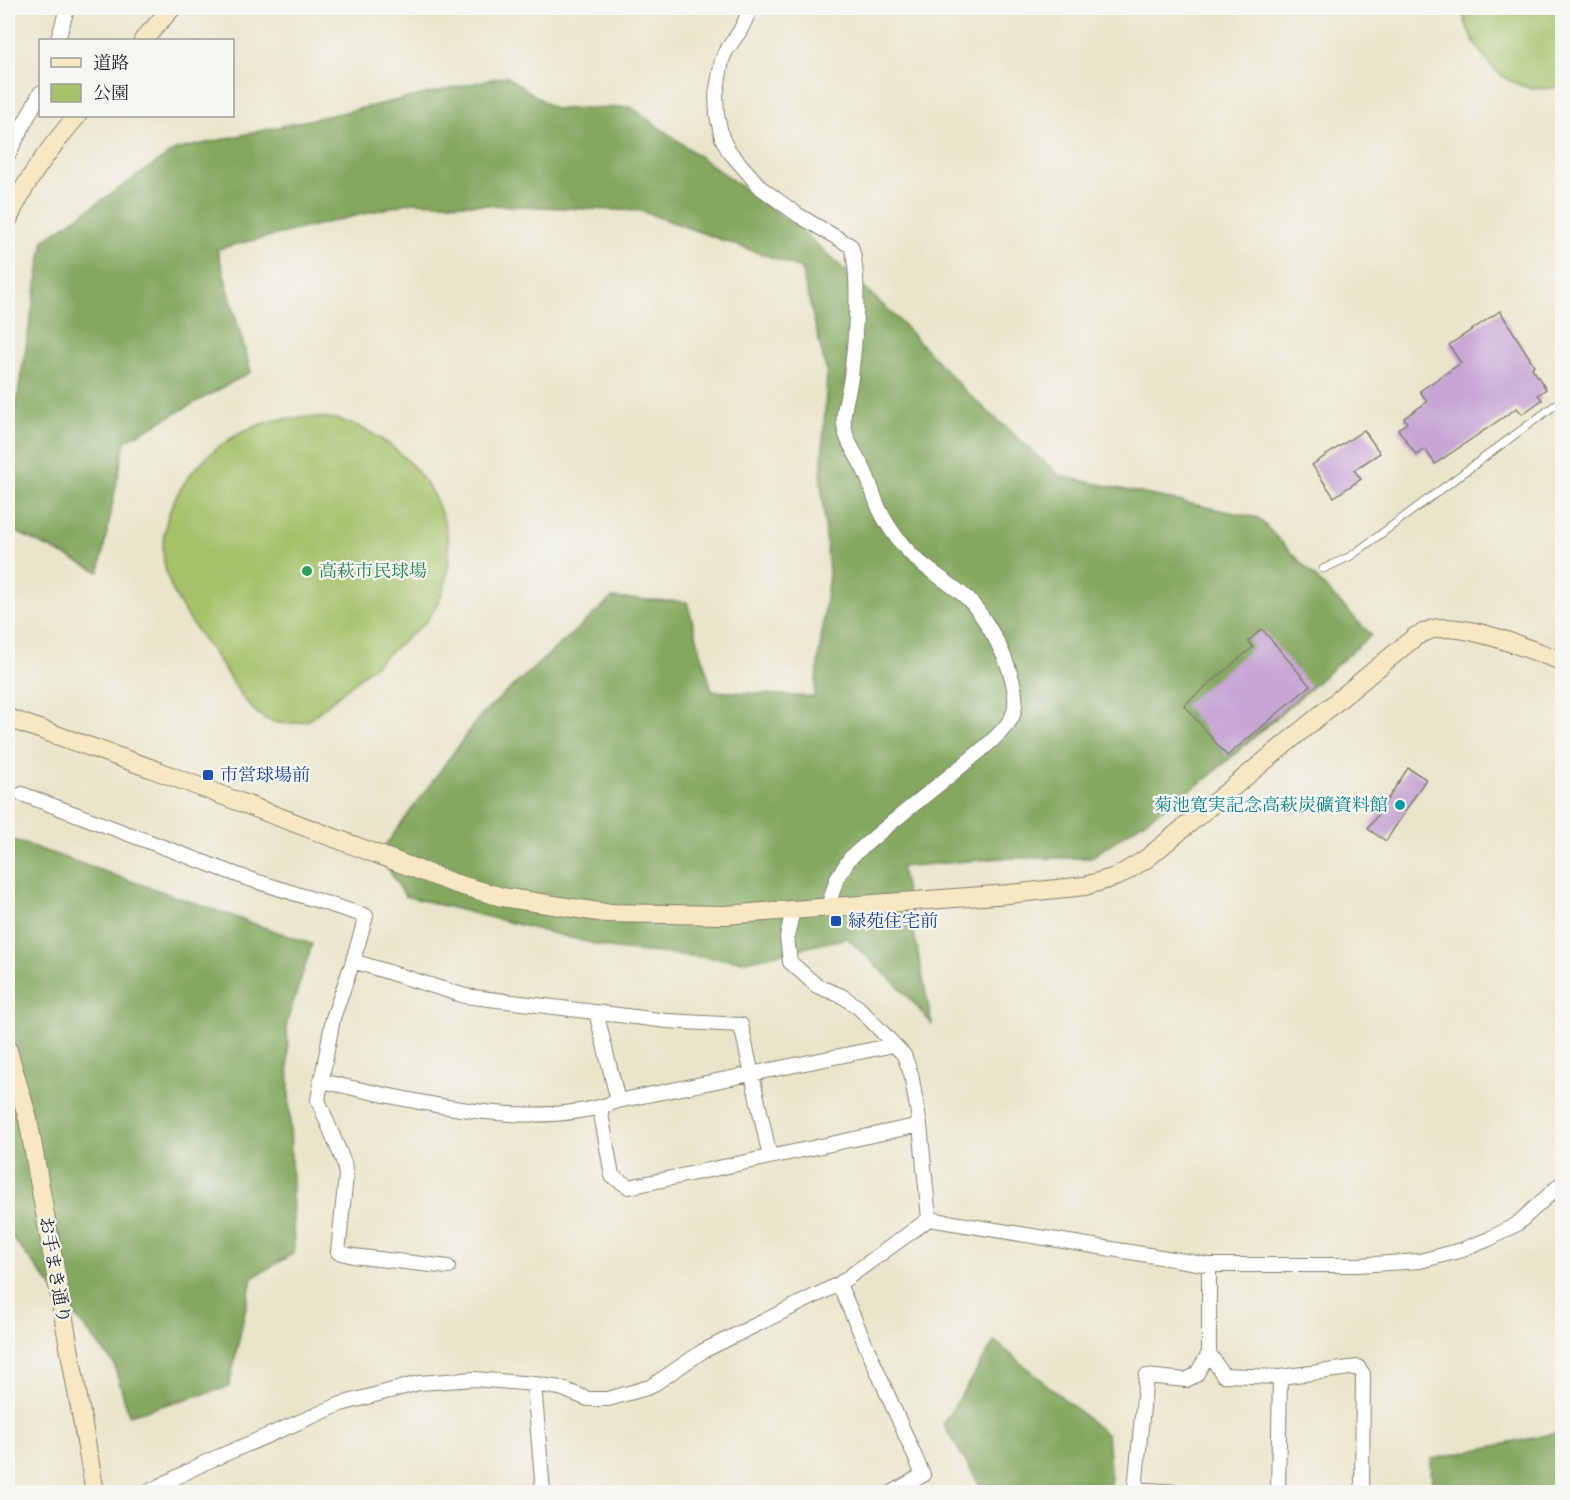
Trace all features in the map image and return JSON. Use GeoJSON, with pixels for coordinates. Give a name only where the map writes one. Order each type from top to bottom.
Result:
{"type":"FeatureCollection","features":[{"type":"Feature","properties":{"kind":"street"},"geometry":{"type":"LineString","coordinates":[[58,39],[67,8]]}},
{"type":"Feature","properties":{"kind":"street"},"geometry":{"type":"LineString","coordinates":[[144,39],[172,8]]}},
{"type":"Feature","properties":{"kind":"street"},"geometry":{"type":"LineString","coordinates":[[749,8],[740,31],[722,60],[716,95],[717,116],[722,138],[728,150],[761,189],[798,215],[851,246],[854,253],[855,282],[854,339],[850,380],[843,414],[848,439],[865,471],[883,518],[902,545],[922,566],[968,600],[980,615],[1006,658],[1013,683],[1015,706],[1011,720],[978,753],[850,858],[837,878],[828,907]]}},
{"type":"Feature","properties":{"kind":"street"},"geometry":{"type":"LineString","coordinates":[[8,155],[12,136],[39,95]]}},
{"type":"Feature","properties":{"kind":"street"},"geometry":{"type":"LineString","coordinates":[[8,220],[16,201],[65,129],[76,117]]}},
{"type":"Feature","properties":{"kind":"street"},"geometry":{"type":"LineString","coordinates":[[8,718],[150,768],[453,883],[502,897],[604,913],[725,915],[1049,890],[1084,886],[1118,876],[1175,837],[1416,636],[1434,629],[1468,630],[1563,661]]}},
{"type":"Feature","properties":{"kind":"street"},"geometry":{"type":"LineString","coordinates":[[22,794],[243,876],[366,916],[333,1018],[318,1100],[344,1163],[346,1176],[338,1252],[353,1256],[448,1267]]}},
{"type":"Feature","properties":{"kind":"street"},"geometry":{"type":"LineString","coordinates":[[793,909],[787,937],[790,962],[817,986],[842,996],[859,1008],[904,1055],[920,1125],[929,1219]]}},
{"type":"Feature","properties":{"kind":"street"},"geometry":{"type":"LineString","coordinates":[[353,961],[465,996],[667,1021],[741,1025],[770,1156]]}},
{"type":"Feature","properties":{"kind":"street"},"geometry":{"type":"LineString","coordinates":[[596,1012],[618,1101]]}},
{"type":"Feature","properties":{"kind":"street"},"geometry":{"type":"LineString","coordinates":[[320,1081],[457,1109],[536,1115],[564,1114],[600,1108],[618,1101],[752,1072],[894,1045]]}},
{"type":"Feature","properties":{"kind":"street","name":"お手まき通り"},"geometry":{"type":"LineString","coordinates":[[8,1050],[28,1119],[95,1492]]}},
{"type":"Feature","properties":{"kind":"street"},"geometry":{"type":"LineString","coordinates":[[600,1108],[612,1176],[629,1187],[920,1125]]}},
{"type":"Feature","properties":{"kind":"street"},"geometry":{"type":"LineString","coordinates":[[148,1492],[214,1459],[341,1404],[419,1383],[474,1379],[534,1384],[560,1388],[588,1399],[608,1399],[650,1387],[703,1351],[839,1284],[929,1219],[1209,1264],[1358,1265],[1420,1261],[1462,1250],[1490,1239],[1517,1224],[1563,1183]]}},
{"type":"Feature","properties":{"kind":"street"},"geometry":{"type":"LineString","coordinates":[[1177,1492],[1135,1489],[1146,1376],[1186,1380],[1196,1375],[1209,1353],[1209,1264]]}},
{"type":"Feature","properties":{"kind":"street"},"geometry":{"type":"LineString","coordinates":[[839,1284],[923,1475],[893,1492]]}},
{"type":"Feature","properties":{"kind":"street"},"geometry":{"type":"LineString","coordinates":[[1209,1353],[1223,1376],[1280,1377],[1358,1367],[1364,1374],[1362,1492]]}},
{"type":"Feature","properties":{"kind":"street"},"geometry":{"type":"LineString","coordinates":[[1278,1492],[1280,1377]]}},
{"type":"Feature","properties":{"kind":"street"},"geometry":{"type":"LineString","coordinates":[[534,1384],[543,1492]]}},
{"type":"Feature","properties":{"kind":"lane"},"geometry":{"type":"LineString","coordinates":[[1323,569],[1351,556],[1563,400]]}},
{"type":"Feature","properties":{"kind":"green space"},"geometry":{"type":"Polygon","coordinates":[[[1462,8],[1562,8],[1562,87],[1541,89],[1525,87],[1499,73],[1482,54],[1475,42],[1462,8]]]}},
{"type":"Feature","properties":{"kind":"green space"},"geometry":{"type":"Polygon","coordinates":[[[506,76],[555,109],[631,107],[801,230],[897,318],[964,390],[1060,476],[1258,518],[1371,635],[1205,780],[1090,858],[1001,858],[901,867],[932,1024],[901,989],[847,938],[746,961],[615,949],[405,896],[379,854],[481,715],[612,598],[687,602],[712,691],[814,697],[829,574],[821,479],[827,373],[801,268],[641,211],[413,202],[217,249],[251,372],[125,441],[99,572],[8,528],[8,453],[44,240],[175,150],[506,76]]]}},
{"type":"Feature","properties":{"kind":"green space","name":"高萩市民球場"},"geometry":{"type":"Polygon","coordinates":[[[307,417],[340,420],[367,431],[389,445],[409,462],[425,482],[438,504],[446,528],[449,554],[445,586],[427,621],[309,720],[281,723],[264,718],[251,707],[185,612],[170,584],[164,560],[164,536],[169,513],[179,492],[192,472],[209,455],[228,440],[263,423],[307,417]]]}},
{"type":"Feature","properties":{"kind":"green space"},"geometry":{"type":"Polygon","coordinates":[[[8,838],[312,944],[287,1022],[294,1253],[252,1278],[229,1387],[129,1415],[114,1364],[8,1235],[8,838]]]}},
{"type":"Feature","properties":{"kind":"green space"},"geometry":{"type":"Polygon","coordinates":[[[995,1341],[1107,1435],[1112,1492],[984,1492],[943,1424],[995,1341]]]}},
{"type":"Feature","properties":{"kind":"green space"},"geometry":{"type":"Polygon","coordinates":[[[1562,1432],[1562,1492],[1432,1492],[1431,1459],[1562,1432]]]}},
{"type":"Feature","properties":{"kind":"building"},"geometry":{"type":"Polygon","coordinates":[[[1500,311],[1534,365],[1532,368],[1546,389],[1538,395],[1542,400],[1522,414],[1517,408],[1435,464],[1425,449],[1416,455],[1398,429],[1407,423],[1404,418],[1427,402],[1420,391],[1461,363],[1449,345],[1500,311]]]}},
{"type":"Feature","properties":{"kind":"building"},"geometry":{"type":"Polygon","coordinates":[[[1364,430],[1380,453],[1354,470],[1361,479],[1334,497],[1312,465],[1364,430]]]}},
{"type":"Feature","properties":{"kind":"building"},"geometry":{"type":"Polygon","coordinates":[[[1262,629],[1310,686],[1227,756],[1184,705],[1253,647],[1248,641],[1262,629]]]}},
{"type":"Feature","properties":{"kind":"building"},"geometry":{"type":"Polygon","coordinates":[[[1408,768],[1426,779],[1386,841],[1368,829],[1408,768]]]}},
{"type":"Feature","properties":{"kind":"place","name":"高萩市民球場"},"geometry":{"type":"Point","coordinates":[307,571]}},
{"type":"Feature","properties":{"kind":"place","name":"市営球場前"},"geometry":{"type":"Point","coordinates":[208,775]}},
{"type":"Feature","properties":{"kind":"place","name":"菊池寛実記念高萩炭礦資料館"},"geometry":{"type":"Point","coordinates":[1400,805]}},
{"type":"Feature","properties":{"kind":"place","name":"緑苑住宅前"},"geometry":{"type":"Point","coordinates":[836,921]}}]}
